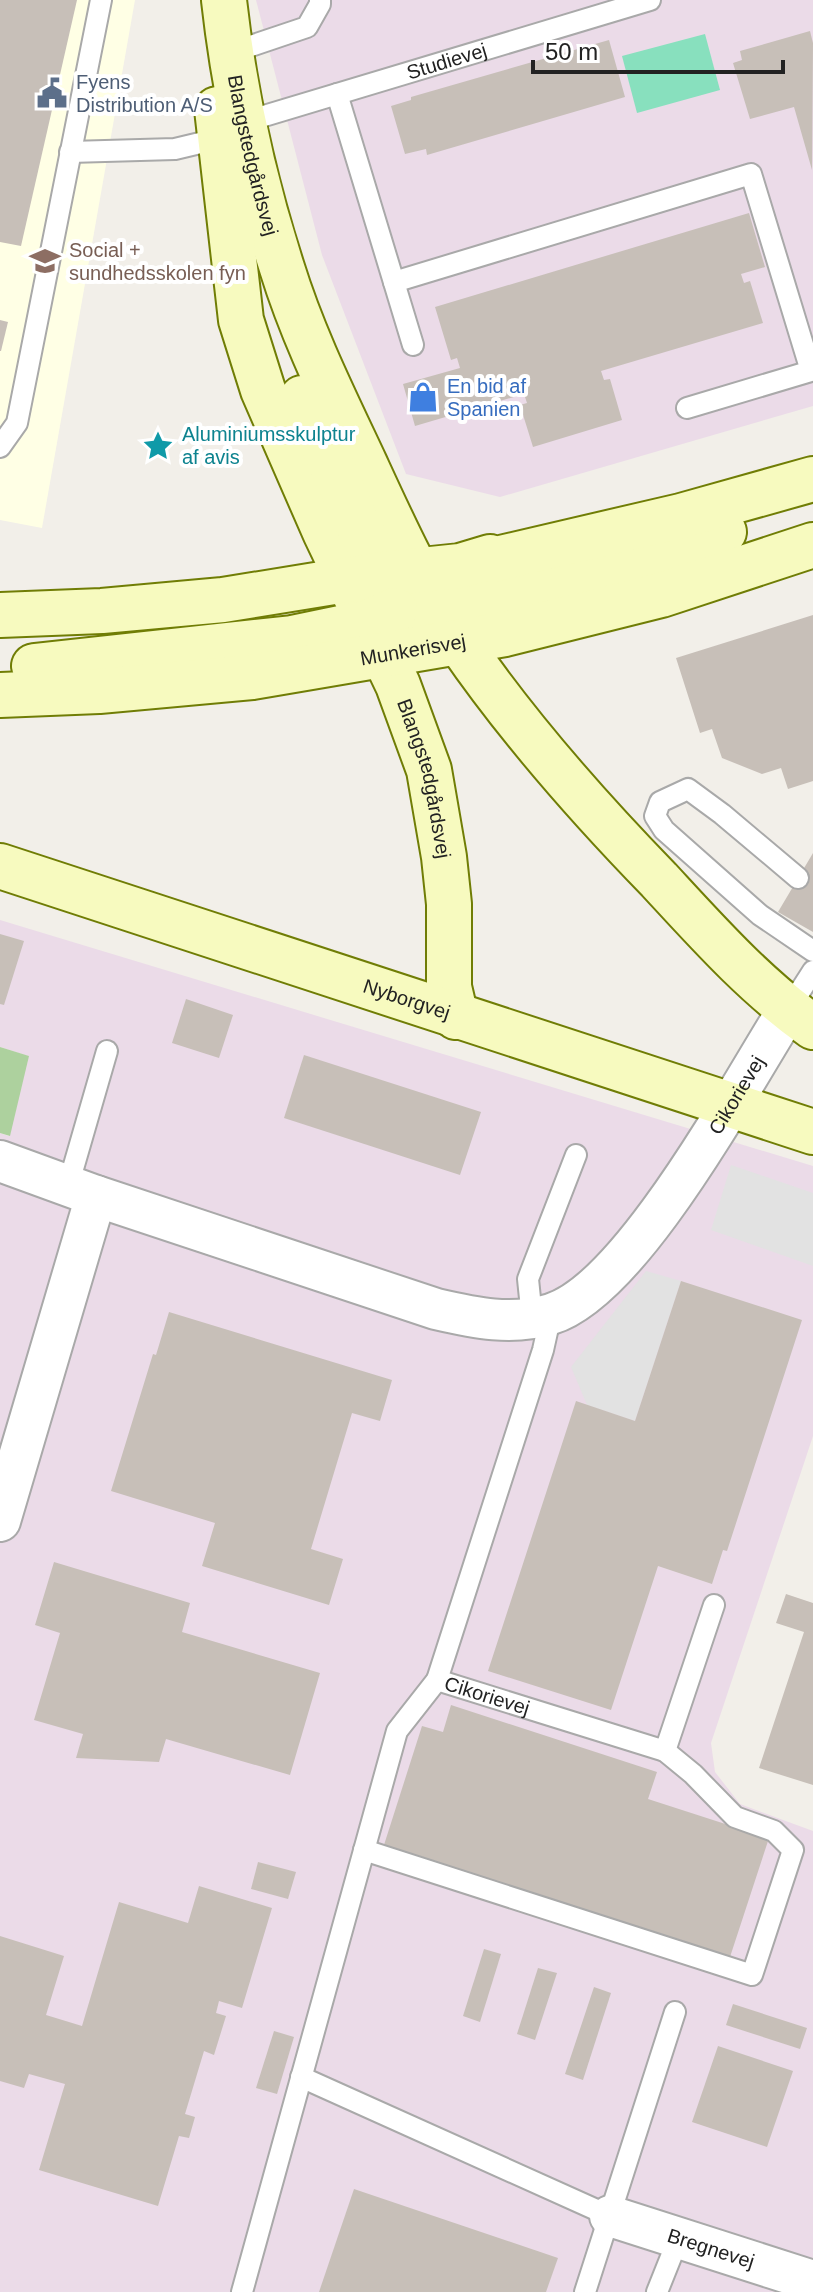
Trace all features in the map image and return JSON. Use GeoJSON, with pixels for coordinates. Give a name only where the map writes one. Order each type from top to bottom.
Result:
{"type":"FeatureCollection","features":[{"type":"Feature","properties":{"kind":"main road","name":"Blangstedgårdsvej"},"geometry":{"type":"LineString","coordinates":[[207,0],[232,130],[309,341],[389,517],[402,611],[398,685],[420,744],[438,815],[449,904],[449,987],[456,1017]]}},
{"type":"Feature","properties":{"kind":"main road","name":"Blangstedgårdsvej"},"geometry":{"type":"LineString","coordinates":[[224,0],[230,53],[230,221],[241,320],[263,390],[402,611]]}},
{"type":"Feature","properties":{"kind":"main road","name":"Munkerisvej"},"geometry":{"type":"LineString","coordinates":[[0,695],[99,691],[252,677],[402,611],[460,566],[681,516],[813,479]]}},
{"type":"Feature","properties":{"kind":"main road"},"geometry":{"type":"LineString","coordinates":[[0,670],[245,644],[342,630],[402,611],[563,581],[608,568],[758,520],[813,493]]}},
{"type":"Feature","properties":{"kind":"main road","name":"Munkerisvej"},"geometry":{"type":"LineString","coordinates":[[0,615],[102,611],[223,600],[402,611],[505,634],[661,595],[813,545]]}},
{"type":"Feature","properties":{"kind":"main road"},"geometry":{"type":"LineString","coordinates":[[402,611],[517,767],[590,847],[642,897],[718,943],[801,1019]]}},
{"type":"Feature","properties":{"kind":"main road","name":"Nyborgvej"},"geometry":{"type":"LineString","coordinates":[[0,866],[813,1132]]}},
{"type":"Feature","properties":{"kind":"street","name":"Cikorievej"},"geometry":{"type":"LineString","coordinates":[[0,1161],[436,1309],[479,1319],[514,1321],[541,1316],[578,1302],[603,1280],[642,1237],[729,1105],[801,1019]]}},
{"type":"Feature","properties":{"kind":"street"},"geometry":{"type":"LineString","coordinates":[[0,1521],[82,1191]]}},
{"type":"Feature","properties":{"kind":"street","name":"Bregnevej"},"geometry":{"type":"LineString","coordinates":[[610,2216],[813,2281]]}},
{"type":"Feature","properties":{"kind":"lane"},"geometry":{"type":"LineString","coordinates":[[0,447],[17,423],[101,0]]}},
{"type":"Feature","properties":{"kind":"lane"},"geometry":{"type":"LineString","coordinates":[[230,53],[307,27],[320,0]]}},
{"type":"Feature","properties":{"kind":"lane","name":"Studievej"},"geometry":{"type":"LineString","coordinates":[[70,152],[170,149],[337,94],[650,0]]}},
{"type":"Feature","properties":{"kind":"lane"},"geometry":{"type":"LineString","coordinates":[[337,94],[413,345]]}},
{"type":"Feature","properties":{"kind":"lane"},"geometry":{"type":"LineString","coordinates":[[394,282],[751,174],[811,371],[687,408]]}},
{"type":"Feature","properties":{"kind":"lane"},"geometry":{"type":"LineString","coordinates":[[798,878],[688,789],[660,802],[655,816],[664,830],[760,915],[813,951]]}},
{"type":"Feature","properties":{"kind":"lane"},"geometry":{"type":"LineString","coordinates":[[801,1019],[813,971]]}},
{"type":"Feature","properties":{"kind":"lane"},"geometry":{"type":"LineString","coordinates":[[82,1191],[107,1051]]}},
{"type":"Feature","properties":{"kind":"lane"},"geometry":{"type":"LineString","coordinates":[[541,1316],[528,1279],[576,1155]]}},
{"type":"Feature","properties":{"kind":"lane","name":"Cikorievej"},"geometry":{"type":"LineString","coordinates":[[541,1316],[543,1350],[437,1680],[665,1751]]}},
{"type":"Feature","properties":{"kind":"lane"},"geometry":{"type":"LineString","coordinates":[[364,1850],[752,1975],[793,1850],[774,1831],[735,1817],[693,1774],[665,1751],[714,1605]]}},
{"type":"Feature","properties":{"kind":"lane"},"geometry":{"type":"LineString","coordinates":[[242,2292],[397,1731],[437,1680]]}},
{"type":"Feature","properties":{"kind":"lane"},"geometry":{"type":"LineString","coordinates":[[585,2292],[675,2012]]}},
{"type":"Feature","properties":{"kind":"lane"},"geometry":{"type":"LineString","coordinates":[[301,2077],[610,2216]]}},
{"type":"Feature","properties":{"kind":"lane"},"geometry":{"type":"LineString","coordinates":[[657,2292],[679,2237]]}},
{"type":"Feature","properties":{"kind":"shaded area","name":"Social + sundhedsskolen fyn"},"geometry":{"type":"Polygon","coordinates":[[[0,0],[135,0],[42,528],[0,520],[0,0]]]}},
{"type":"Feature","properties":{"kind":"shaded area"},"geometry":{"type":"Polygon","coordinates":[[[256,0],[813,0],[813,406],[500,497],[406,474],[322,255],[256,0]]]}},
{"type":"Feature","properties":{"kind":"shaded area"},"geometry":{"type":"Polygon","coordinates":[[[0,920],[813,1166],[813,1436],[711,1743],[715,1772],[740,1804],[813,1831],[813,2292],[0,2292],[0,1133],[9,1136],[28,1056],[0,1047],[0,920]]]}},
{"type":"Feature","properties":{"kind":"shaded area"},"geometry":{"type":"Polygon","coordinates":[[[731,1165],[813,1193],[813,1266],[711,1230],[731,1165]]]}},
{"type":"Feature","properties":{"kind":"shaded area"},"geometry":{"type":"Polygon","coordinates":[[[646,1271],[681,1281],[635,1421],[587,1405],[571,1367],[646,1271]]]}},
{"type":"Feature","properties":{"kind":"green space"},"geometry":{"type":"Polygon","coordinates":[[[705,34],[720,90],[637,113],[622,56],[705,34]]]}},
{"type":"Feature","properties":{"kind":"green space"},"geometry":{"type":"Polygon","coordinates":[[[0,1047],[29,1056],[10,1136],[0,1133],[0,1047]]]}},
{"type":"Feature","properties":{"kind":"building"},"geometry":{"type":"Polygon","coordinates":[[[0,0],[77,0],[21,246],[0,242],[0,0]]]}},
{"type":"Feature","properties":{"kind":"building"},"geometry":{"type":"Polygon","coordinates":[[[810,31],[813,43],[812,170],[794,107],[750,119],[733,63],[742,60],[740,51],[810,31]]]}},
{"type":"Feature","properties":{"kind":"building"},"geometry":{"type":"Polygon","coordinates":[[[609,40],[625,97],[427,155],[426,149],[405,154],[391,106],[411,100],[411,97],[609,40]]]}},
{"type":"Feature","properties":{"kind":"building"},"geometry":{"type":"Polygon","coordinates":[[[749,213],[765,267],[741,274],[744,283],[750,281],[763,323],[601,371],[604,380],[610,379],[622,420],[533,447],[520,405],[527,403],[524,394],[415,426],[403,384],[460,368],[457,358],[451,360],[435,307],[749,213]]]}},
{"type":"Feature","properties":{"kind":"building"},"geometry":{"type":"Polygon","coordinates":[[[0,320],[8,322],[1,351],[0,351],[0,320]]]}},
{"type":"Feature","properties":{"kind":"building"},"geometry":{"type":"Polygon","coordinates":[[[813,615],[813,781],[788,789],[781,768],[762,774],[722,758],[712,729],[700,733],[676,658],[813,615]]]}},
{"type":"Feature","properties":{"kind":"building"},"geometry":{"type":"Polygon","coordinates":[[[813,853],[813,932],[778,912],[813,853]]]}},
{"type":"Feature","properties":{"kind":"building"},"geometry":{"type":"Polygon","coordinates":[[[0,934],[24,941],[4,1005],[0,1004],[0,934]]]}},
{"type":"Feature","properties":{"kind":"building"},"geometry":{"type":"Polygon","coordinates":[[[186,999],[233,1015],[219,1058],[172,1043],[186,999]]]}},
{"type":"Feature","properties":{"kind":"building"},"geometry":{"type":"Polygon","coordinates":[[[304,1055],[481,1112],[460,1175],[284,1118],[304,1055]]]}},
{"type":"Feature","properties":{"kind":"building"},"geometry":{"type":"Polygon","coordinates":[[[681,1281],[802,1320],[727,1551],[723,1550],[712,1584],[658,1566],[611,1710],[488,1671],[576,1401],[635,1421],[681,1281]]]}},
{"type":"Feature","properties":{"kind":"building"},"geometry":{"type":"Polygon","coordinates":[[[169,1312],[392,1380],[380,1421],[352,1413],[311,1549],[343,1559],[329,1605],[202,1566],[215,1523],[111,1491],[169,1312]]]}},
{"type":"Feature","properties":{"kind":"building"},"geometry":{"type":"Polygon","coordinates":[[[54,1562],[190,1603],[182,1632],[320,1673],[290,1775],[166,1739],[159,1762],[76,1758],[83,1734],[34,1720],[60,1633],[35,1625],[54,1562]]]}},
{"type":"Feature","properties":{"kind":"building"},"geometry":{"type":"Polygon","coordinates":[[[786,1594],[813,1603],[813,1785],[759,1768],[804,1632],[776,1623],[786,1594]]]}},
{"type":"Feature","properties":{"kind":"building"},"geometry":{"type":"Polygon","coordinates":[[[451,1705],[657,1772],[648,1799],[769,1838],[730,1957],[384,1845],[422,1726],[443,1732],[451,1705]]]}},
{"type":"Feature","properties":{"kind":"building"},"geometry":{"type":"Polygon","coordinates":[[[258,1862],[296,1872],[288,1899],[251,1889],[258,1862]]]}},
{"type":"Feature","properties":{"kind":"building"},"geometry":{"type":"Polygon","coordinates":[[[199,1886],[272,1908],[242,2008],[219,2001],[216,2013],[226,2016],[214,2055],[204,2051],[185,2114],[195,2117],[189,2138],[179,2136],[158,2206],[39,2170],[65,2084],[29,2074],[24,2088],[0,2081],[0,1936],[64,1956],[46,2015],[82,2026],[119,1902],[188,1923],[199,1886]]]}},
{"type":"Feature","properties":{"kind":"building"},"geometry":{"type":"Polygon","coordinates":[[[484,1949],[501,1954],[480,2022],[463,2016],[484,1949]]]}},
{"type":"Feature","properties":{"kind":"building"},"geometry":{"type":"Polygon","coordinates":[[[538,1968],[557,1973],[535,2040],[517,2034],[538,1968]]]}},
{"type":"Feature","properties":{"kind":"building"},"geometry":{"type":"Polygon","coordinates":[[[594,1987],[611,1993],[583,2080],[565,2074],[594,1987]]]}},
{"type":"Feature","properties":{"kind":"building"},"geometry":{"type":"Polygon","coordinates":[[[733,2004],[807,2028],[800,2049],[726,2025],[733,2004]]]}},
{"type":"Feature","properties":{"kind":"building"},"geometry":{"type":"Polygon","coordinates":[[[274,2031],[294,2037],[277,2094],[256,2088],[274,2031]]]}},
{"type":"Feature","properties":{"kind":"building"},"geometry":{"type":"Polygon","coordinates":[[[718,2046],[793,2071],[767,2147],[692,2122],[718,2046]]]}},
{"type":"Feature","properties":{"kind":"building"},"geometry":{"type":"Polygon","coordinates":[[[354,2189],[558,2258],[546,2292],[319,2292],[354,2189]]]}},
{"type":"Feature","properties":{"kind":"place","name":"Fyens Distribution A/S"},"geometry":{"type":"Point","coordinates":[52,93]}},
{"type":"Feature","properties":{"kind":"place","name":"Social + sundhedsskolen fyn"},"geometry":{"type":"Point","coordinates":[45,261]}},
{"type":"Feature","properties":{"kind":"place","name":"En bid af Spanien"},"geometry":{"type":"Point","coordinates":[423,397]}},
{"type":"Feature","properties":{"kind":"place","name":"Aluminiumsskulptur af avis"},"geometry":{"type":"Point","coordinates":[158,446]}}]}
